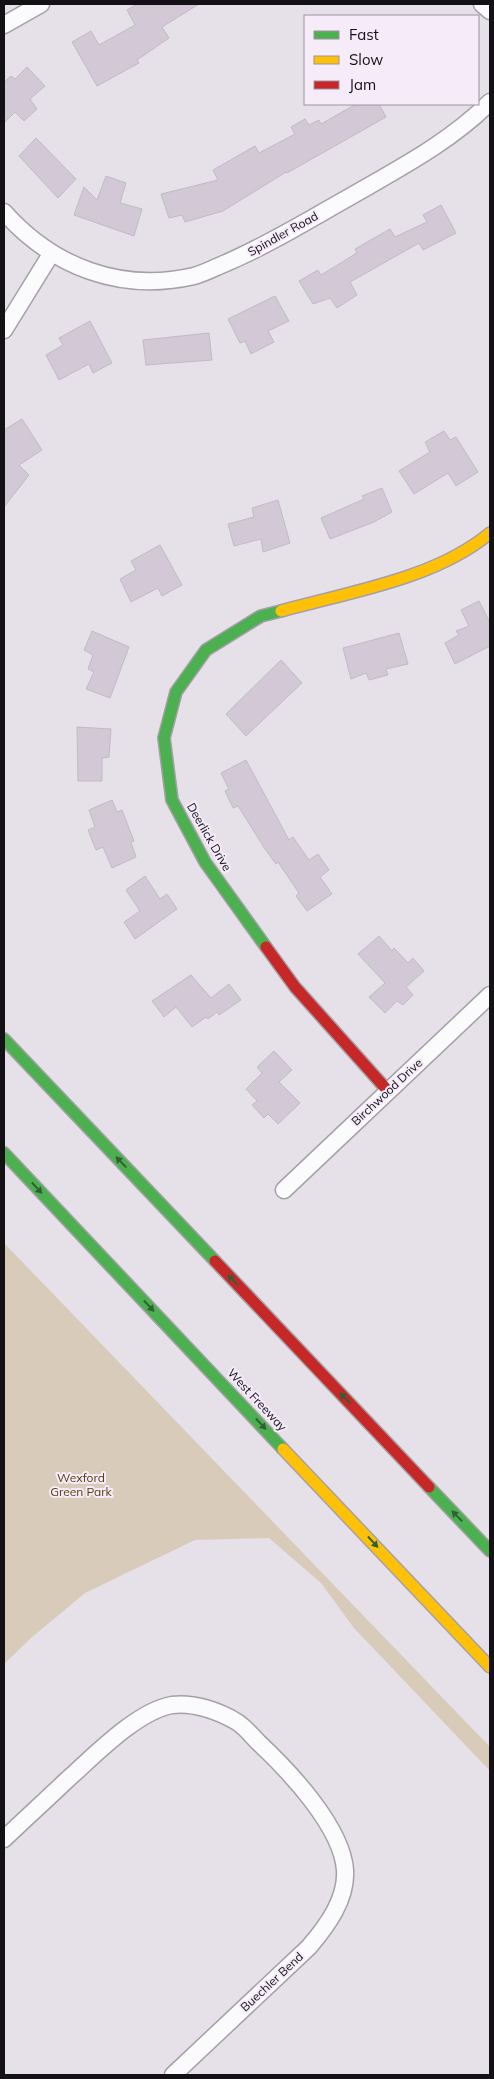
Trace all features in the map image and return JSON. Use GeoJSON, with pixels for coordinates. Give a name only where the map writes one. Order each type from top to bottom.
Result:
{"type":"FeatureCollection","features":[{"type":"Feature","properties":{"kind":"main road","name":"Deerlick Drive"},"geometry":{"type":"LineString","coordinates":[[388,1091],[295,987],[205,862],[172,800],[164,738],[176,692],[206,650],[261,616],[421,573],[472,548],[490,533]]}},
{"type":"Feature","properties":{"kind":"main road"},"geometry":{"type":"LineString","coordinates":[[4,1039],[490,1551]]}},
{"type":"Feature","properties":{"kind":"main road","name":"West Freeway"},"geometry":{"type":"LineString","coordinates":[[4,1153],[490,1667]]}},
{"type":"Feature","properties":{"kind":"street"},"geometry":{"type":"LineString","coordinates":[[4,25],[41,4]]}},
{"type":"Feature","properties":{"kind":"street"},"geometry":{"type":"LineString","coordinates":[[482,4],[490,11]]}},
{"type":"Feature","properties":{"kind":"street","name":"Spindler Road"},"geometry":{"type":"LineString","coordinates":[[4,212],[18,228],[51,254],[104,276],[130,280],[164,280],[196,276],[255,251],[373,183],[457,132],[490,102]]}},
{"type":"Feature","properties":{"kind":"street"},"geometry":{"type":"LineString","coordinates":[[4,330],[51,254]]}},
{"type":"Feature","properties":{"kind":"street","name":"Birchwood Drive"},"geometry":{"type":"LineString","coordinates":[[284,1190],[490,995]]}},
{"type":"Feature","properties":{"kind":"street","name":"Buechler Bend"},"geometry":{"type":"LineString","coordinates":[[4,1839],[112,1739],[150,1713],[172,1705],[193,1706],[216,1712],[238,1723],[276,1759],[316,1807],[332,1831],[344,1861],[345,1872],[337,1908],[325,1928],[309,1947],[173,2075]]}},
{"type":"Feature","properties":{"kind":"green space","name":"Wexford Green Park"},"geometry":{"type":"Polygon","coordinates":[[[4,1243],[490,1747],[490,1771],[354,1628],[321,1583],[269,1538],[195,1540],[85,1593],[31,1638],[4,1664],[4,1243]]]}},
{"type":"Feature","properties":{"kind":"building"},"geometry":{"type":"Polygon","coordinates":[[[137,4],[199,4],[162,27],[169,38],[137,60],[139,63],[97,86],[72,42],[91,31],[99,45],[135,25],[127,10],[137,4]]]}},
{"type":"Feature","properties":{"kind":"building"},"geometry":{"type":"Polygon","coordinates":[[[27,67],[45,86],[30,99],[37,109],[24,121],[15,112],[4,123],[4,82],[11,76],[15,79],[27,67]]]}},
{"type":"Feature","properties":{"kind":"building"},"geometry":{"type":"Polygon","coordinates":[[[354,105],[380,105],[386,117],[286,172],[223,211],[185,222],[182,215],[169,218],[161,194],[218,180],[213,170],[255,146],[259,153],[295,134],[291,127],[305,119],[309,125],[319,120],[321,124],[354,105]]]}},
{"type":"Feature","properties":{"kind":"building"},"geometry":{"type":"Polygon","coordinates":[[[36,138],[76,179],[58,198],[19,156],[36,138]]]}},
{"type":"Feature","properties":{"kind":"building"},"geometry":{"type":"Polygon","coordinates":[[[106,176],[126,183],[120,203],[142,209],[134,236],[74,215],[84,187],[97,200],[106,176]]]}},
{"type":"Feature","properties":{"kind":"building"},"geometry":{"type":"Polygon","coordinates":[[[441,205],[456,233],[423,250],[419,243],[350,282],[357,295],[337,308],[330,298],[313,304],[299,281],[318,270],[321,275],[357,253],[355,249],[390,229],[395,237],[427,222],[423,215],[441,205]]]}},
{"type":"Feature","properties":{"kind":"building"},"geometry":{"type":"Polygon","coordinates":[[[275,296],[289,321],[268,331],[274,342],[251,354],[245,341],[240,343],[228,319],[275,296]]]}},
{"type":"Feature","properties":{"kind":"building"},"geometry":{"type":"Polygon","coordinates":[[[90,321],[112,363],[93,373],[89,364],[59,380],[46,355],[63,345],[59,338],[90,321]]]}},
{"type":"Feature","properties":{"kind":"building"},"geometry":{"type":"Polygon","coordinates":[[[209,333],[212,360],[146,365],[143,340],[209,333]]]}},
{"type":"Feature","properties":{"kind":"building"},"geometry":{"type":"Polygon","coordinates":[[[22,419],[42,450],[19,465],[29,475],[4,507],[4,430],[22,419]]]}},
{"type":"Feature","properties":{"kind":"building"},"geometry":{"type":"Polygon","coordinates":[[[444,431],[450,440],[456,437],[478,472],[456,486],[448,473],[414,494],[399,471],[430,452],[425,442],[444,431]]]}},
{"type":"Feature","properties":{"kind":"building"},"geometry":{"type":"Polygon","coordinates":[[[382,488],[392,512],[374,522],[330,539],[321,518],[364,499],[362,496],[382,488]]]}},
{"type":"Feature","properties":{"kind":"building"},"geometry":{"type":"Polygon","coordinates":[[[278,500],[290,543],[263,552],[261,539],[234,546],[228,524],[254,517],[252,508],[278,500]]]}},
{"type":"Feature","properties":{"kind":"building"},"geometry":{"type":"Polygon","coordinates":[[[160,545],[182,585],[162,596],[158,588],[131,602],[120,579],[136,570],[131,561],[160,545]]]}},
{"type":"Feature","properties":{"kind":"building"},"geometry":{"type":"Polygon","coordinates":[[[479,601],[490,623],[490,646],[455,664],[445,643],[459,635],[456,631],[469,626],[461,610],[479,601]]]}},
{"type":"Feature","properties":{"kind":"building"},"geometry":{"type":"Polygon","coordinates":[[[92,631],[129,647],[110,698],[86,689],[94,672],[88,669],[93,655],[84,650],[92,631]]]}},
{"type":"Feature","properties":{"kind":"building"},"geometry":{"type":"Polygon","coordinates":[[[399,633],[408,664],[386,669],[388,675],[369,680],[366,673],[351,679],[343,648],[399,633]]]}},
{"type":"Feature","properties":{"kind":"building"},"geometry":{"type":"Polygon","coordinates":[[[281,660],[302,683],[246,736],[226,714],[281,660]]]}},
{"type":"Feature","properties":{"kind":"building"},"geometry":{"type":"Polygon","coordinates":[[[77,727],[111,729],[109,757],[102,758],[102,781],[78,781],[77,727]]]}},
{"type":"Feature","properties":{"kind":"building"},"geometry":{"type":"Polygon","coordinates":[[[246,760],[289,840],[293,837],[309,860],[318,854],[329,870],[320,877],[332,894],[307,911],[296,896],[299,893],[278,862],[276,864],[265,849],[238,806],[233,808],[225,791],[229,789],[221,773],[246,760]]]}},
{"type":"Feature","properties":{"kind":"building"},"geometry":{"type":"Polygon","coordinates":[[[112,800],[117,812],[122,810],[134,841],[131,842],[136,857],[112,868],[103,847],[96,850],[88,830],[95,827],[89,810],[112,800]]]}},
{"type":"Feature","properties":{"kind":"building"},"geometry":{"type":"Polygon","coordinates":[[[145,876],[160,899],[167,894],[177,909],[135,939],[124,922],[140,911],[126,890],[145,876]]]}},
{"type":"Feature","properties":{"kind":"building"},"geometry":{"type":"Polygon","coordinates":[[[379,936],[392,951],[394,948],[408,963],[413,958],[424,971],[406,987],[413,995],[403,1005],[397,1001],[385,1013],[369,997],[385,983],[358,954],[379,936]]]}},
{"type":"Feature","properties":{"kind":"building"},"geometry":{"type":"Polygon","coordinates":[[[191,975],[211,998],[229,984],[241,1000],[219,1015],[217,1012],[192,1027],[176,1007],[164,1017],[152,1001],[191,975]]]}},
{"type":"Feature","properties":{"kind":"building"},"geometry":{"type":"Polygon","coordinates":[[[274,1051],[292,1070],[279,1082],[300,1103],[278,1124],[268,1114],[264,1118],[252,1105],[257,1101],[246,1089],[262,1073],[257,1067],[274,1051]]]}},
{"type":"Feature","properties":{"kind":"traffic: fast"},"geometry":{"type":"LineString","coordinates":[[266,947],[205,862],[172,800],[164,738],[176,692],[206,650],[261,616],[281,611]]}},
{"type":"Feature","properties":{"kind":"traffic: fast"},"geometry":{"type":"LineString","coordinates":[[4,1039],[215,1261]]}},
{"type":"Feature","properties":{"kind":"traffic: fast"},"geometry":{"type":"LineString","coordinates":[[4,1153],[283,1449]]}},
{"type":"Feature","properties":{"kind":"traffic: fast"},"geometry":{"type":"LineString","coordinates":[[429,1487],[490,1551]]}},
{"type":"Feature","properties":{"kind":"traffic: slow"},"geometry":{"type":"LineString","coordinates":[[281,611],[363,590],[418,573],[468,549],[490,533]]}},
{"type":"Feature","properties":{"kind":"traffic: slow"},"geometry":{"type":"LineString","coordinates":[[283,1449],[490,1667]]}},
{"type":"Feature","properties":{"kind":"traffic: jam"},"geometry":{"type":"LineString","coordinates":[[266,947],[295,987],[388,1091]]}},
{"type":"Feature","properties":{"kind":"traffic: jam"},"geometry":{"type":"LineString","coordinates":[[215,1261],[429,1487]]}}]}
